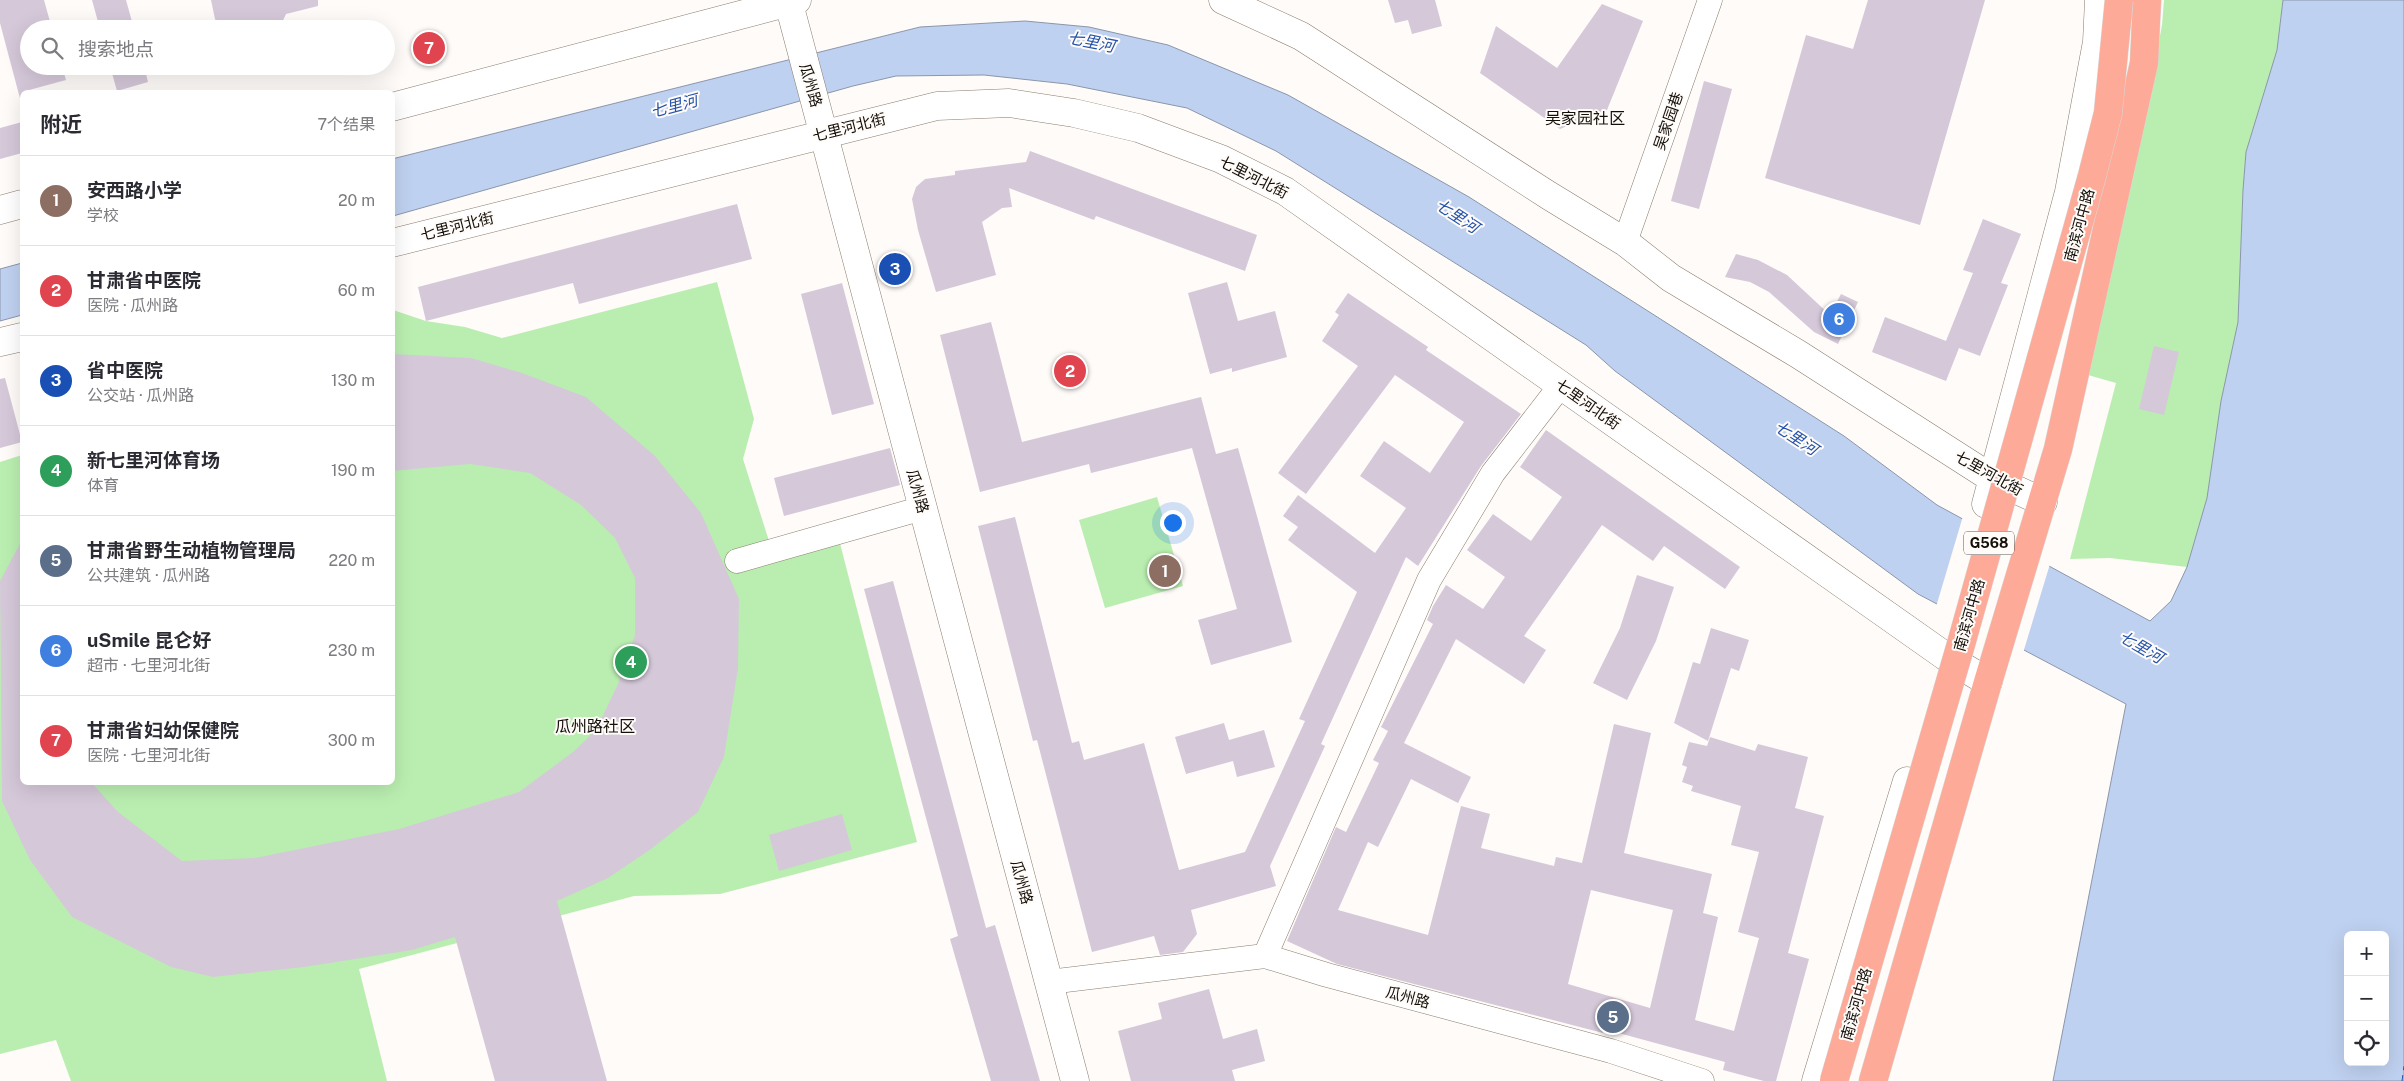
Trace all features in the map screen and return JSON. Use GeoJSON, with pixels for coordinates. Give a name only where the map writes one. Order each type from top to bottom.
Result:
{"type":"FeatureCollection","features":[{"type":"Feature","properties":{"kind":"highway","name":"南滨河中路"},"geometry":{"type":"LineString","coordinates":[[1834,1081],[1961,644],[2092,176],[2108,113],[2119,0]]}},
{"type":"Feature","properties":{"kind":"highway","name":"南滨河中路"},"geometry":{"type":"LineString","coordinates":[[1873,1081],[1991,672],[2058,449],[2144,63],[2147,0]]}},
{"type":"Feature","properties":{"kind":"street","name":"七里河北街"},"geometry":{"type":"LineString","coordinates":[[1223,0],[1301,36],[1548,195],[1625,242],[1671,278],[1798,354],[1993,479],[2043,502]]}},
{"type":"Feature","properties":{"kind":"street","name":"吴家园巷"},"geometry":{"type":"LineString","coordinates":[[1625,242],[1710,0]]}},
{"type":"Feature","properties":{"kind":"street","name":"南滨河中路"},"geometry":{"type":"LineString","coordinates":[[1816,1081],[1953,629],[2069,192],[2097,42],[2099,0]]}},
{"type":"Feature","properties":{"kind":"street","name":"瓜州路"},"geometry":{"type":"LineString","coordinates":[[791,1],[800,48],[817,103],[822,133],[1075,1081]]}},
{"type":"Feature","properties":{"kind":"street"},"geometry":{"type":"LineString","coordinates":[[395,106],[791,1]]}},
{"type":"Feature","properties":{"kind":"street","name":"七里河北街"},"geometry":{"type":"LineString","coordinates":[[395,241],[822,133],[937,106],[1009,103],[1074,113],[1138,128],[1220,159],[1285,191],[1945,656],[1991,672]]}},
{"type":"Feature","properties":{"kind":"street"},"geometry":{"type":"LineString","coordinates":[[0,210],[20,205]]}},
{"type":"Feature","properties":{"kind":"street"},"geometry":{"type":"LineString","coordinates":[[0,342],[20,337]]}},
{"type":"Feature","properties":{"kind":"street"},"geometry":{"type":"LineString","coordinates":[[1265,956],[1429,580],[1493,473],[1561,385]]}},
{"type":"Feature","properties":{"kind":"street"},"geometry":{"type":"LineString","coordinates":[[737,560],[923,508]]}},
{"type":"Feature","properties":{"kind":"street","name":"瓜州路"},"geometry":{"type":"LineString","coordinates":[[1049,982],[1265,956],[1326,975],[1611,1051],[1702,1081]]}},
{"type":"Feature","properties":{"kind":"green space"},"geometry":{"type":"Polygon","coordinates":[[[2164,0],[2283,0],[2277,50],[2246,152],[2238,322],[2221,401],[2207,498],[2187,567],[2110,558],[2070,559],[2116,383],[2088,375],[2147,104],[2162,25],[2164,0]]]}},
{"type":"Feature","properties":{"kind":"green space"},"geometry":{"type":"Polygon","coordinates":[[[717,282],[754,419],[743,459],[769,541],[835,524],[917,842],[720,894],[634,896],[359,969],[387,1081],[71,1081],[56,1040],[0,1054],[0,462],[20,456],[20,785],[395,785],[395,311],[426,321],[465,327],[502,338],[717,282]]]}},
{"type":"Feature","properties":{"kind":"green space"},"geometry":{"type":"Polygon","coordinates":[[[1157,497],[1183,586],[1105,608],[1079,520],[1157,497]]]}},
{"type":"Feature","properties":{"kind":"water","name":"七里河"},"geometry":{"type":"Polygon","coordinates":[[[2283,0],[2404,0],[2404,1081],[2053,1081],[2126,704],[1918,594],[1615,371],[1586,345],[1276,151],[1187,108],[1067,84],[984,75],[896,76],[853,86],[395,215],[395,158],[920,27],[1025,21],[1089,27],[1168,45],[1288,95],[1469,197],[1844,436],[1937,505],[2150,621],[2171,601],[2187,567],[2207,498],[2221,401],[2238,322],[2246,152],[2277,50],[2283,0]]]}},
{"type":"Feature","properties":{"kind":"water"},"geometry":{"type":"Polygon","coordinates":[[[20,264],[20,316],[0,321],[0,269],[20,264]]]}},
{"type":"Feature","properties":{"kind":"pier"},"geometry":{"type":"Polygon","coordinates":[[[1963,516],[2050,564],[2023,653],[1936,607],[1963,516]]]}},
{"type":"Feature","properties":{"kind":"building"},"geometry":{"type":"Polygon","coordinates":[[[0,0],[44,0],[50,20],[20,20],[20,75],[65,75],[66,80],[29,90],[20,90],[20,98],[0,23],[0,0]]]}},
{"type":"Feature","properties":{"kind":"building"},"geometry":{"type":"Polygon","coordinates":[[[92,0],[126,0],[132,20],[98,20],[92,0]]]}},
{"type":"Feature","properties":{"kind":"building"},"geometry":{"type":"Polygon","coordinates":[[[211,0],[318,0],[318,6],[286,14],[283,20],[215,19],[211,0]]]}},
{"type":"Feature","properties":{"kind":"building"},"geometry":{"type":"Polygon","coordinates":[[[1388,0],[1435,0],[1442,26],[1412,34],[1408,20],[1395,23],[1388,0]]]}},
{"type":"Feature","properties":{"kind":"building"},"geometry":{"type":"Polygon","coordinates":[[[1868,0],[1985,0],[1920,225],[1765,178],[1806,35],[1853,49],[1868,0]]]}},
{"type":"Feature","properties":{"kind":"building"},"geometry":{"type":"Polygon","coordinates":[[[1602,4],[1643,21],[1607,110],[1560,129],[1480,73],[1496,26],[1557,68],[1602,4]]]}},
{"type":"Feature","properties":{"kind":"building"},"geometry":{"type":"Polygon","coordinates":[[[113,75],[146,75],[148,82],[117,90],[113,75]]]}},
{"type":"Feature","properties":{"kind":"building"},"geometry":{"type":"Polygon","coordinates":[[[1704,81],[1732,89],[1699,209],[1671,201],[1704,81]]]}},
{"type":"Feature","properties":{"kind":"building"},"geometry":{"type":"Polygon","coordinates":[[[20,123],[20,154],[0,159],[0,128],[20,123]]]}},
{"type":"Feature","properties":{"kind":"building"},"geometry":{"type":"Polygon","coordinates":[[[1030,151],[1257,235],[1245,271],[1096,216],[1094,220],[1009,188],[1012,207],[1002,208],[982,222],[996,275],[936,292],[918,230],[912,199],[916,187],[925,179],[955,175],[955,171],[1026,162],[1030,151]]]}},
{"type":"Feature","properties":{"kind":"building"},"geometry":{"type":"Polygon","coordinates":[[[737,204],[752,259],[579,304],[573,283],[426,321],[418,287],[737,204]]]}},
{"type":"Feature","properties":{"kind":"building"},"geometry":{"type":"Polygon","coordinates":[[[1983,219],[2021,234],[2001,283],[2008,285],[1980,356],[1959,348],[1946,381],[1872,352],[1885,317],[1946,341],[1973,273],[1963,270],[1983,219]]]}},
{"type":"Feature","properties":{"kind":"building"},"geometry":{"type":"Polygon","coordinates":[[[1736,254],[1758,260],[1787,275],[1830,315],[1841,294],[1858,302],[1838,344],[1814,332],[1769,292],[1750,282],[1725,277],[1736,254]]]}},
{"type":"Feature","properties":{"kind":"building"},"geometry":{"type":"Polygon","coordinates":[[[1227,282],[1238,321],[1275,311],[1287,357],[1232,372],[1232,368],[1210,374],[1188,293],[1227,282]]]}},
{"type":"Feature","properties":{"kind":"building"},"geometry":{"type":"Polygon","coordinates":[[[842,283],[874,404],[832,415],[801,294],[842,283]]]}},
{"type":"Feature","properties":{"kind":"building"},"geometry":{"type":"Polygon","coordinates":[[[1348,293],[1428,347],[1426,350],[1521,414],[1481,466],[1418,566],[1406,557],[1321,744],[1325,746],[1270,866],[1276,886],[1191,910],[1197,934],[1183,952],[1160,955],[1154,936],[1092,952],[1037,740],[1033,741],[978,526],[1015,517],[1072,743],[1079,741],[1084,760],[1144,743],[1179,870],[1245,852],[1305,721],[1299,719],[1357,592],[1288,540],[1298,527],[1283,516],[1298,495],[1375,553],[1406,508],[1360,476],[1384,441],[1430,473],[1464,422],[1395,375],[1306,494],[1278,473],[1358,366],[1322,341],[1339,315],[1335,312],[1348,293]]]}},
{"type":"Feature","properties":{"kind":"building"},"geometry":{"type":"Polygon","coordinates":[[[991,322],[1022,442],[1201,397],[1216,454],[1238,448],[1292,642],[1211,665],[1198,620],[1237,609],[1192,448],[1091,473],[1089,464],[980,492],[940,335],[991,322]]]}},
{"type":"Feature","properties":{"kind":"building"},"geometry":{"type":"Polygon","coordinates":[[[2154,346],[2179,352],[2164,415],[2139,409],[2154,346]]]}},
{"type":"Feature","properties":{"kind":"building"},"geometry":{"type":"Polygon","coordinates":[[[395,354],[471,358],[522,373],[586,397],[655,456],[701,513],[739,599],[738,668],[724,757],[698,812],[651,849],[608,878],[557,901],[607,1081],[495,1081],[455,937],[412,950],[304,967],[213,977],[171,967],[72,917],[30,860],[2,801],[0,581],[20,544],[20,785],[94,785],[118,812],[182,861],[255,858],[399,829],[519,792],[573,752],[596,730],[618,684],[635,635],[635,578],[615,538],[581,505],[530,473],[470,464],[395,471],[395,354]]]}},
{"type":"Feature","properties":{"kind":"building"},"geometry":{"type":"Polygon","coordinates":[[[5,378],[20,434],[20,443],[0,448],[0,379],[5,378]]]}},
{"type":"Feature","properties":{"kind":"building"},"geometry":{"type":"Polygon","coordinates":[[[1546,430],[1740,567],[1725,589],[1664,546],[1653,561],[1602,525],[1524,636],[1546,650],[1524,684],[1456,639],[1404,743],[1471,777],[1458,803],[1411,779],[1378,847],[1368,842],[1338,910],[1428,935],[1461,806],[1490,814],[1481,848],[1554,866],[1556,857],[1582,863],[1614,724],[1651,733],[1624,853],[1712,874],[1703,913],[1718,917],[1695,1020],[1734,1031],[1759,938],[1738,932],[1759,852],[1731,845],[1741,806],[1691,791],[1693,786],[1682,782],[1687,767],[1682,765],[1689,742],[1707,746],[1710,737],[1755,751],[1758,744],[1808,757],[1795,808],[1824,816],[1788,953],[1809,959],[1776,1081],[1764,1081],[1723,1070],[1725,1062],[1604,1029],[1603,1033],[1337,964],[1287,941],[1336,827],[1346,832],[1379,763],[1373,760],[1388,731],[1381,727],[1433,624],[1427,620],[1433,606],[1446,585],[1483,609],[1505,577],[1467,550],[1493,514],[1531,541],[1562,497],[1520,467],[1546,430]],[[1591,890],[1568,984],[1650,1008],[1673,910],[1591,890]]]}},
{"type":"Feature","properties":{"kind":"building"},"geometry":{"type":"Polygon","coordinates":[[[890,448],[900,485],[784,516],[774,478],[890,448]]]}},
{"type":"Feature","properties":{"kind":"building"},"geometry":{"type":"Polygon","coordinates":[[[1637,575],[1674,587],[1656,641],[1627,700],[1593,683],[1620,628],[1637,575]]]}},
{"type":"Feature","properties":{"kind":"building"},"geometry":{"type":"Polygon","coordinates":[[[893,581],[986,928],[995,925],[1040,1081],[991,1081],[950,939],[958,936],[864,589],[893,581]]]}},
{"type":"Feature","properties":{"kind":"building"},"geometry":{"type":"Polygon","coordinates":[[[1711,628],[1749,640],[1739,671],[1731,668],[1708,741],[1674,723],[1693,662],[1700,664],[1711,628]]]}},
{"type":"Feature","properties":{"kind":"building"},"geometry":{"type":"Polygon","coordinates":[[[1224,723],[1229,740],[1264,730],[1275,767],[1237,777],[1233,761],[1186,774],[1175,737],[1224,723]]]}},
{"type":"Feature","properties":{"kind":"building"},"geometry":{"type":"Polygon","coordinates":[[[842,814],[852,850],[779,871],[769,835],[842,814]]]}},
{"type":"Feature","properties":{"kind":"building"},"geometry":{"type":"Polygon","coordinates":[[[1209,989],[1223,1039],[1257,1029],[1265,1061],[1232,1070],[1235,1081],[1131,1081],[1118,1031],[1162,1019],[1158,1003],[1209,989]]]}},
{"type":"Feature","properties":{"kind":"ferry route"},"geometry":{"type":"LineString","coordinates":[[2402,1081],[2404,1066]]}},
{"type":"Feature","properties":{"kind":"place","name":"甘肃省妇幼保健院"},"geometry":{"type":"Point","coordinates":[429,48]}},
{"type":"Feature","properties":{"kind":"place","name":"省中医院"},"geometry":{"type":"Point","coordinates":[895,269]}},
{"type":"Feature","properties":{"kind":"place","name":"uSmile 昆仑好"},"geometry":{"type":"Point","coordinates":[1839,319]}},
{"type":"Feature","properties":{"kind":"place","name":"甘肃省中医院"},"geometry":{"type":"Point","coordinates":[1070,371]}},
{"type":"Feature","properties":{"kind":"place","name":"安西路小学"},"geometry":{"type":"Point","coordinates":[1165,571]}},
{"type":"Feature","properties":{"kind":"place","name":"新七里河体育场"},"geometry":{"type":"Point","coordinates":[631,662]}},
{"type":"Feature","properties":{"kind":"place","name":"甘肃省野生动植物管理局"},"geometry":{"type":"Point","coordinates":[1613,1017]}},
{"type":"Feature","properties":{"kind":"district","name":"吴家园社区"},"geometry":{"type":"Point","coordinates":[1585,118]}},
{"type":"Feature","properties":{"kind":"district","name":"瓜州路社区"},"geometry":{"type":"Point","coordinates":[595,726]}}]}
